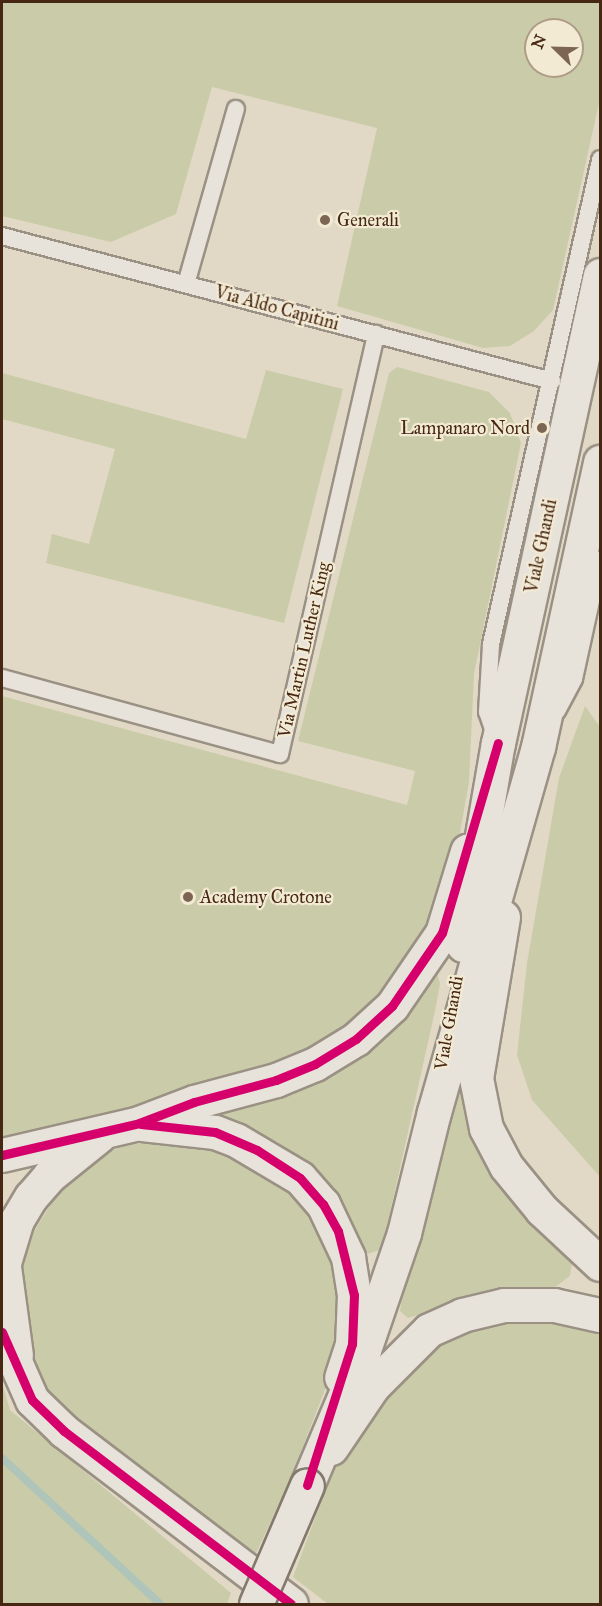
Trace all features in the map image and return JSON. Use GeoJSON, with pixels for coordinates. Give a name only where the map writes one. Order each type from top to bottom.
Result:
{"type":"FeatureCollection","features":[{"type":"Feature","properties":{"kind":"street","name":"Viale Ghandi"},"geometry":{"type":"LineString","coordinates":[[434,1112],[498,743],[600,275]]}},
{"type":"Feature","properties":{"kind":"street","name":"Viale Ghandi"},"geometry":{"type":"LineString","coordinates":[[434,1112],[538,747],[600,462]]}},
{"type":"Feature","properties":{"kind":"street"},"geometry":{"type":"LineString","coordinates":[[2,1155],[139,1123],[315,1064],[356,1039],[392,1006],[442,933],[498,743]]}},
{"type":"Feature","properties":{"kind":"street"},"geometry":{"type":"LineString","coordinates":[[538,747],[494,961],[476,1078],[486,1128],[506,1166],[542,1210],[600,1264]]}},
{"type":"Feature","properties":{"kind":"street"},"geometry":{"type":"LineString","coordinates":[[256,1605],[375,1318],[404,1233],[434,1112]]}},
{"type":"Feature","properties":{"kind":"street"},"geometry":{"type":"LineString","coordinates":[[139,1123],[215,1132],[257,1150],[300,1178],[323,1204],[338,1230],[354,1295],[352,1344],[307,1485]]}},
{"type":"Feature","properties":{"kind":"street"},"geometry":{"type":"LineString","coordinates":[[18,1371],[2,1259],[17,1220],[31,1197],[49,1176],[107,1131]]}},
{"type":"Feature","properties":{"kind":"street"},"geometry":{"type":"LineString","coordinates":[[307,1485],[373,1386],[429,1330],[462,1315],[504,1305],[554,1305],[600,1315]]}},
{"type":"Feature","properties":{"kind":"street"},"geometry":{"type":"LineString","coordinates":[[2,1332],[32,1400],[64,1431],[291,1605]]}},
{"type":"Feature","properties":{"kind":"lane"},"geometry":{"type":"LineString","coordinates":[[186,284],[236,109]]}},
{"type":"Feature","properties":{"kind":"lane"},"geometry":{"type":"LineString","coordinates":[[498,743],[487,712],[491,644],[552,381],[600,159]]}},
{"type":"Feature","properties":{"kind":"lane","name":"Via Aldo Capitini"},"geometry":{"type":"LineString","coordinates":[[2,236],[552,381]]}},
{"type":"Feature","properties":{"kind":"lane","name":"Via Martin Luther King"},"geometry":{"type":"LineString","coordinates":[[2,678],[280,754],[376,334]]}},
{"type":"Feature","properties":{"kind":"lane"},"geometry":{"type":"LineString","coordinates":[[538,747],[574,678],[600,560]]}},
{"type":"Feature","properties":{"kind":"green space"},"geometry":{"type":"Polygon","coordinates":[[[2,2],[600,2],[600,99],[553,310],[534,331],[510,346],[483,348],[337,306],[377,128],[212,87],[176,214],[111,242],[2,216],[2,2]]]}},
{"type":"Feature","properties":{"kind":"green space"},"geometry":{"type":"Polygon","coordinates":[[[397,367],[489,392],[510,413],[521,443],[474,674],[469,782],[459,838],[425,939],[396,982],[360,1020],[324,1041],[206,1089],[2,1139],[2,696],[407,805],[415,771],[298,741],[389,373],[397,367]]]}},
{"type":"Feature","properties":{"kind":"green space"},"geometry":{"type":"Polygon","coordinates":[[[266,370],[343,389],[284,623],[46,563],[52,534],[89,544],[115,449],[2,419],[2,373],[246,439],[266,370]]]}},
{"type":"Feature","properties":{"kind":"green space"},"geometry":{"type":"Polygon","coordinates":[[[585,706],[600,727],[600,1177],[532,1100],[517,1055],[527,963],[559,778],[585,706]]]}},
{"type":"Feature","properties":{"kind":"green space"},"geometry":{"type":"Polygon","coordinates":[[[437,972],[440,984],[435,1011],[382,1249],[368,1254],[316,1169],[277,1142],[213,1113],[313,1084],[357,1053],[427,978],[437,972]]]}},
{"type":"Feature","properties":{"kind":"green space"},"geometry":{"type":"Polygon","coordinates":[[[460,1068],[464,1113],[482,1156],[518,1204],[572,1263],[570,1276],[555,1287],[493,1293],[408,1318],[400,1311],[402,1298],[422,1236],[460,1068]]]}},
{"type":"Feature","properties":{"kind":"green space"},"geometry":{"type":"Polygon","coordinates":[[[177,1140],[224,1148],[267,1168],[301,1199],[329,1242],[342,1285],[333,1369],[290,1480],[253,1560],[65,1415],[42,1390],[27,1351],[19,1272],[26,1244],[63,1185],[91,1160],[125,1145],[177,1140]]]}},
{"type":"Feature","properties":{"kind":"green space"},"geometry":{"type":"Polygon","coordinates":[[[486,1316],[600,1321],[600,1604],[328,1604],[293,1577],[336,1462],[416,1349],[486,1316]]]}},
{"type":"Feature","properties":{"kind":"green space"},"geometry":{"type":"Polygon","coordinates":[[[2,1383],[10,1410],[231,1593],[227,1604],[2,1604],[2,1383]]]}},
{"type":"Feature","properties":{"kind":"waterway"},"geometry":{"type":"LineString","coordinates":[[2,1458],[160,1604]]}},
{"type":"Feature","properties":{"kind":"cycle path"},"geometry":{"type":"LineString","coordinates":[[2,1155],[139,1123],[194,1102],[276,1080],[315,1064],[356,1039],[392,1006],[442,933],[498,743]]}},
{"type":"Feature","properties":{"kind":"cycle path"},"geometry":{"type":"LineString","coordinates":[[141,1124],[215,1132],[257,1150],[300,1178],[323,1204],[338,1231],[354,1295],[352,1344],[307,1485]]}},
{"type":"Feature","properties":{"kind":"cycle path"},"geometry":{"type":"LineString","coordinates":[[2,1332],[32,1400],[64,1431],[291,1604]]}},
{"type":"Feature","properties":{"kind":"place","name":"Generali"},"geometry":{"type":"Point","coordinates":[325,220]}},
{"type":"Feature","properties":{"kind":"place","name":"Lampanaro Nord"},"geometry":{"type":"Point","coordinates":[542,428]}},
{"type":"Feature","properties":{"kind":"place","name":"Academy Crotone"},"geometry":{"type":"Point","coordinates":[188,897]}}]}
